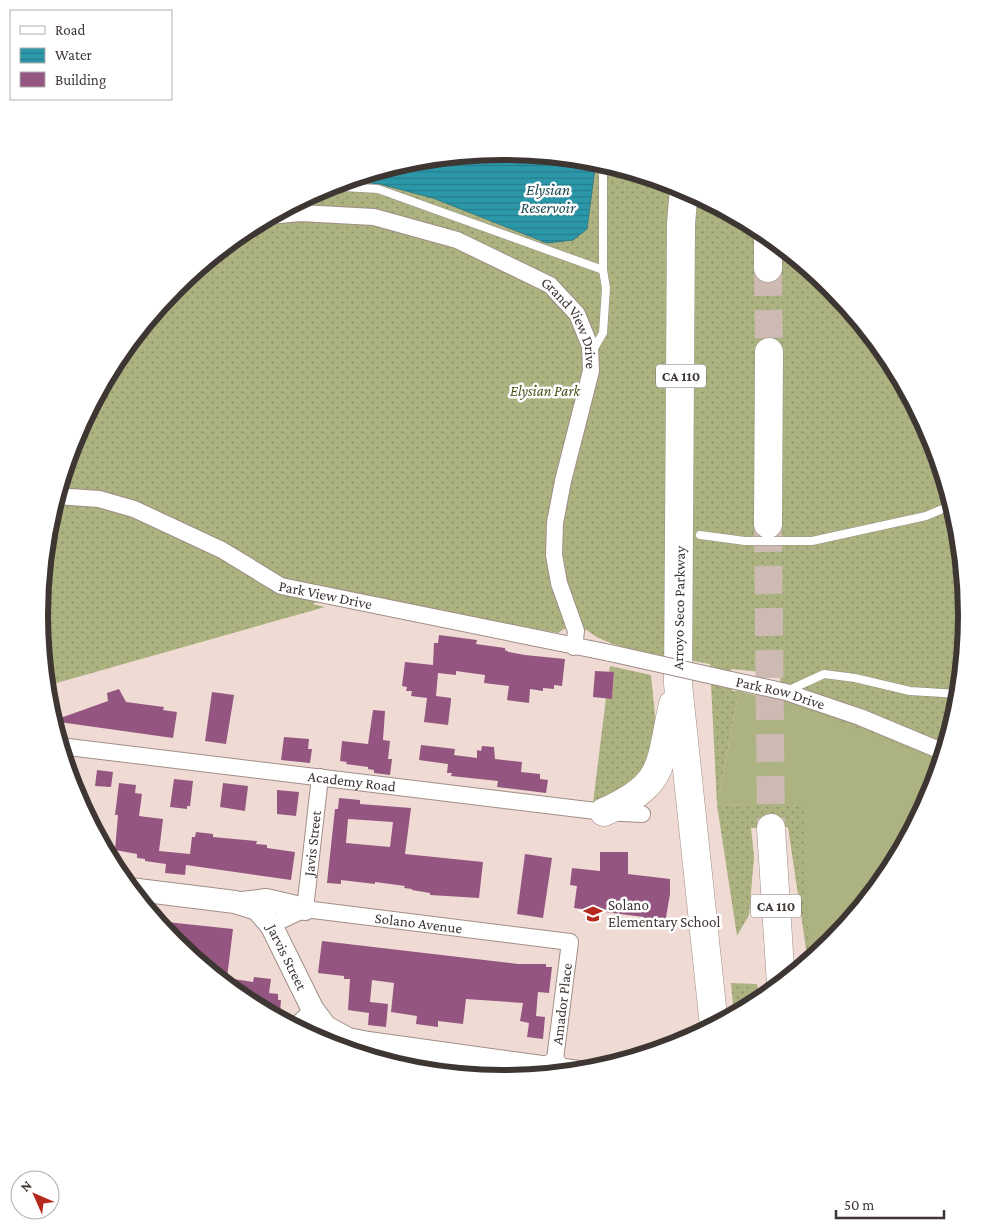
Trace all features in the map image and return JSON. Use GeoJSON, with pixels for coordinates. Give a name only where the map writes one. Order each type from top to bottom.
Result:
{"type":"FeatureCollection","features":[{"type":"Feature","properties":{"kind":"highway","name":"Arroyo Seco Parkway"},"geometry":{"type":"LineString","coordinates":[[682,196],[678,684],[713,1019]]}},
{"type":"Feature","properties":{"kind":"highway"},"geometry":{"type":"LineString","coordinates":[[768,245],[768,268]]}},
{"type":"Feature","properties":{"kind":"highway"},"geometry":{"type":"LineString","coordinates":[[768,524],[769,352]]}},
{"type":"Feature","properties":{"kind":"highway"},"geometry":{"type":"LineString","coordinates":[[604,812],[629,801],[652,780],[660,766],[678,684]]}},
{"type":"Feature","properties":{"kind":"highway","name":"CA 110"},"geometry":{"type":"LineString","coordinates":[[771,828],[780,976]]}},
{"type":"Feature","properties":{"kind":"highway"},"geometry":{"type":"LineString","coordinates":[[776,908],[792,941],[796,963]]}},
{"type":"Feature","properties":{"kind":"main road"},"geometry":{"type":"LineString","coordinates":[[141,891],[256,912],[266,900],[305,909]]}},
{"type":"Feature","properties":{"kind":"main road","name":"Jarvis Street"},"geometry":{"type":"LineString","coordinates":[[256,912],[313,1010],[326,1027],[336,1034],[368,1043]]}},
{"type":"Feature","properties":{"kind":"main road"},"geometry":{"type":"LineString","coordinates":[[349,1043],[368,1043],[546,1069]]}},
{"type":"Feature","properties":{"kind":"street","name":"Grand View Drive"},"geometry":{"type":"LineString","coordinates":[[286,215],[374,217],[456,240],[550,285],[577,314],[592,352],[591,371],[555,523],[554,555],[559,583],[576,631],[574,647]]}},
{"type":"Feature","properties":{"kind":"street","name":"Park View Drive"},"geometry":{"type":"LineString","coordinates":[[63,496],[99,499],[134,509],[222,550],[282,586],[610,653]]}},
{"type":"Feature","properties":{"kind":"street","name":"Park Row Drive"},"geometry":{"type":"LineString","coordinates":[[610,653],[786,692],[860,716],[938,749]]}},
{"type":"Feature","properties":{"kind":"street","name":"Academy Road"},"geometry":{"type":"LineString","coordinates":[[67,747],[604,812],[642,814]]}},
{"type":"Feature","properties":{"kind":"street","name":"Javis Street"},"geometry":{"type":"LineString","coordinates":[[305,909],[320,777]]}},
{"type":"Feature","properties":{"kind":"street"},"geometry":{"type":"LineString","coordinates":[[256,912],[305,909]]}},
{"type":"Feature","properties":{"kind":"street","name":"Solano Avenue"},"geometry":{"type":"LineString","coordinates":[[305,909],[570,942]]}},
{"type":"Feature","properties":{"kind":"street","name":"Amador Place"},"geometry":{"type":"LineString","coordinates":[[562,1067],[570,942]]}},
{"type":"Feature","properties":{"kind":"street"},"geometry":{"type":"LineString","coordinates":[[299,1022],[313,1010]]}},
{"type":"Feature","properties":{"kind":"lane"},"geometry":{"type":"LineString","coordinates":[[592,352],[602,333],[606,288],[603,270],[602,170]]}},
{"type":"Feature","properties":{"kind":"lane"},"geometry":{"type":"LineString","coordinates":[[348,187],[378,189],[603,270]]}},
{"type":"Feature","properties":{"kind":"lane"},"geometry":{"type":"LineString","coordinates":[[700,535],[754,541],[812,541],[926,516],[946,508]]}},
{"type":"Feature","properties":{"kind":"lane"},"geometry":{"type":"LineString","coordinates":[[786,692],[824,674],[855,678],[910,691],[952,694]]}},
{"type":"Feature","properties":{"kind":"green space","name":"Elysian Park"},"geometry":{"type":"Polygon","coordinates":[[[473,160],[533,160],[592,168],[621,175],[677,194],[704,206],[756,236],[780,254],[825,293],[845,315],[882,362],[897,387],[912,414],[934,469],[950,526],[955,556],[958,585],[958,645],[950,704],[943,733],[924,789],[912,816],[882,868],[864,892],[825,937],[807,954],[788,827],[751,828],[754,857],[749,915],[737,936],[717,805],[710,664],[627,648],[610,643],[587,630],[564,629],[558,633],[344,594],[312,604],[325,607],[53,684],[48,645],[48,585],[51,556],[63,497],[82,441],[94,414],[124,362],[181,293],[226,254],[250,236],[275,221],[329,194],[385,175],[414,168],[473,160]],[[731,669],[732,691],[739,691],[717,805],[786,803],[780,674],[731,669]]]}},
{"type":"Feature","properties":{"kind":"green space"},"geometry":{"type":"Polygon","coordinates":[[[610,666],[651,675],[655,715],[654,754],[646,773],[605,801],[593,803],[606,698],[612,699],[614,673],[609,672],[610,666]]]}},
{"type":"Feature","properties":{"kind":"green space"},"geometry":{"type":"Polygon","coordinates":[[[739,691],[801,707],[935,759],[912,816],[882,868],[845,915],[809,952],[804,803],[717,805],[739,691]]]}},
{"type":"Feature","properties":{"kind":"green space"},"geometry":{"type":"Polygon","coordinates":[[[731,983],[757,984],[758,993],[733,1008],[731,983]]]}},
{"type":"Feature","properties":{"kind":"water","name":"Elysian Reservoir"},"geometry":{"type":"Polygon","coordinates":[[[473,160],[533,160],[595,169],[587,229],[573,240],[547,243],[433,198],[380,184],[363,182],[414,168],[473,160]]]}},
{"type":"Feature","properties":{"kind":"building"},"geometry":{"type":"Polygon","coordinates":[[[439,635],[477,640],[476,644],[505,648],[509,652],[565,659],[562,686],[554,685],[554,689],[543,688],[543,691],[530,689],[529,703],[507,700],[509,686],[484,683],[485,675],[456,671],[456,675],[438,673],[436,696],[451,698],[448,725],[424,722],[427,698],[411,696],[412,691],[406,691],[407,687],[402,686],[405,662],[433,665],[434,643],[438,643],[439,635]]]}},
{"type":"Feature","properties":{"kind":"building"},"geometry":{"type":"Polygon","coordinates":[[[595,671],[614,672],[612,699],[593,697],[595,671]]]}},
{"type":"Feature","properties":{"kind":"building"},"geometry":{"type":"Polygon","coordinates":[[[119,689],[126,702],[164,707],[163,710],[177,712],[173,738],[60,722],[59,718],[108,701],[107,693],[119,689]]]}},
{"type":"Feature","properties":{"kind":"building"},"geometry":{"type":"Polygon","coordinates":[[[212,692],[234,695],[226,744],[205,741],[212,692]]]}},
{"type":"Feature","properties":{"kind":"building"},"geometry":{"type":"Polygon","coordinates":[[[373,710],[385,711],[383,740],[390,741],[388,759],[392,759],[390,775],[374,773],[374,770],[368,769],[368,767],[346,764],[347,762],[340,761],[342,741],[368,744],[373,710]]]}},
{"type":"Feature","properties":{"kind":"building"},"geometry":{"type":"Polygon","coordinates":[[[284,737],[309,739],[308,749],[312,749],[310,763],[281,760],[284,737]]]}},
{"type":"Feature","properties":{"kind":"building"},"geometry":{"type":"Polygon","coordinates":[[[421,745],[455,749],[454,755],[477,758],[477,750],[481,751],[482,746],[494,747],[495,759],[522,762],[521,772],[540,774],[540,779],[548,780],[546,793],[497,787],[498,781],[451,776],[452,773],[447,773],[448,764],[419,760],[421,745]]]}},
{"type":"Feature","properties":{"kind":"building"},"geometry":{"type":"Polygon","coordinates":[[[97,770],[113,772],[111,787],[95,786],[97,770]]]}},
{"type":"Feature","properties":{"kind":"building"},"geometry":{"type":"Polygon","coordinates":[[[174,779],[193,781],[190,806],[187,806],[187,809],[170,807],[174,779]]]}},
{"type":"Feature","properties":{"kind":"building"},"geometry":{"type":"Polygon","coordinates":[[[119,783],[136,785],[135,793],[142,794],[139,816],[163,819],[159,851],[190,854],[192,837],[195,837],[196,832],[213,834],[213,837],[257,841],[256,844],[267,845],[267,848],[295,852],[291,880],[186,865],[185,875],[165,873],[166,864],[145,861],[145,859],[137,858],[137,854],[115,850],[118,815],[115,815],[119,783]]]}},
{"type":"Feature","properties":{"kind":"building"},"geometry":{"type":"Polygon","coordinates":[[[223,783],[248,786],[245,811],[220,807],[223,783]]]}},
{"type":"Feature","properties":{"kind":"building"},"geometry":{"type":"Polygon","coordinates":[[[277,790],[299,792],[296,816],[277,814],[277,790]]]}},
{"type":"Feature","properties":{"kind":"building"},"geometry":{"type":"Polygon","coordinates":[[[339,798],[360,800],[360,804],[411,808],[405,854],[483,862],[479,898],[430,895],[430,893],[404,888],[405,886],[375,882],[375,884],[341,880],[341,884],[327,883],[335,809],[338,809],[339,798]],[[348,819],[346,843],[390,847],[393,822],[348,819]]]}},
{"type":"Feature","properties":{"kind":"building"},"geometry":{"type":"Polygon","coordinates":[[[600,852],[628,852],[628,874],[670,879],[670,894],[664,929],[643,926],[644,917],[574,908],[577,886],[570,885],[572,868],[600,871],[600,852]]]}},
{"type":"Feature","properties":{"kind":"building"},"geometry":{"type":"Polygon","coordinates":[[[525,854],[552,858],[543,918],[517,914],[525,854]]]}},
{"type":"Feature","properties":{"kind":"building"},"geometry":{"type":"Polygon","coordinates":[[[167,922],[233,929],[227,977],[181,937],[167,922]]]}},
{"type":"Feature","properties":{"kind":"building"},"geometry":{"type":"Polygon","coordinates":[[[322,941],[518,964],[546,964],[546,967],[552,967],[549,993],[538,992],[536,1016],[545,1017],[543,1039],[527,1037],[529,1023],[520,1021],[523,1003],[466,999],[463,1024],[438,1021],[438,1027],[416,1024],[417,1016],[391,1012],[394,983],[372,980],[370,1002],[388,1004],[386,1027],[368,1025],[369,1013],[348,1010],[350,979],[344,979],[344,976],[318,973],[322,941]]]}},
{"type":"Feature","properties":{"kind":"building"},"geometry":{"type":"Polygon","coordinates":[[[254,977],[271,979],[269,993],[278,994],[278,1000],[281,1000],[280,1012],[250,994],[229,978],[253,982],[254,977]]]}},
{"type":"Feature","properties":{"kind":"tunnel"},"geometry":{"type":"LineString","coordinates":[[768,268],[769,352]]}},
{"type":"Feature","properties":{"kind":"tunnel"},"geometry":{"type":"LineString","coordinates":[[768,524],[771,828]]}},
{"type":"Feature","properties":{"kind":"place","name":"Solano Elementary School"},"geometry":{"type":"Point","coordinates":[593,914]}}]}
